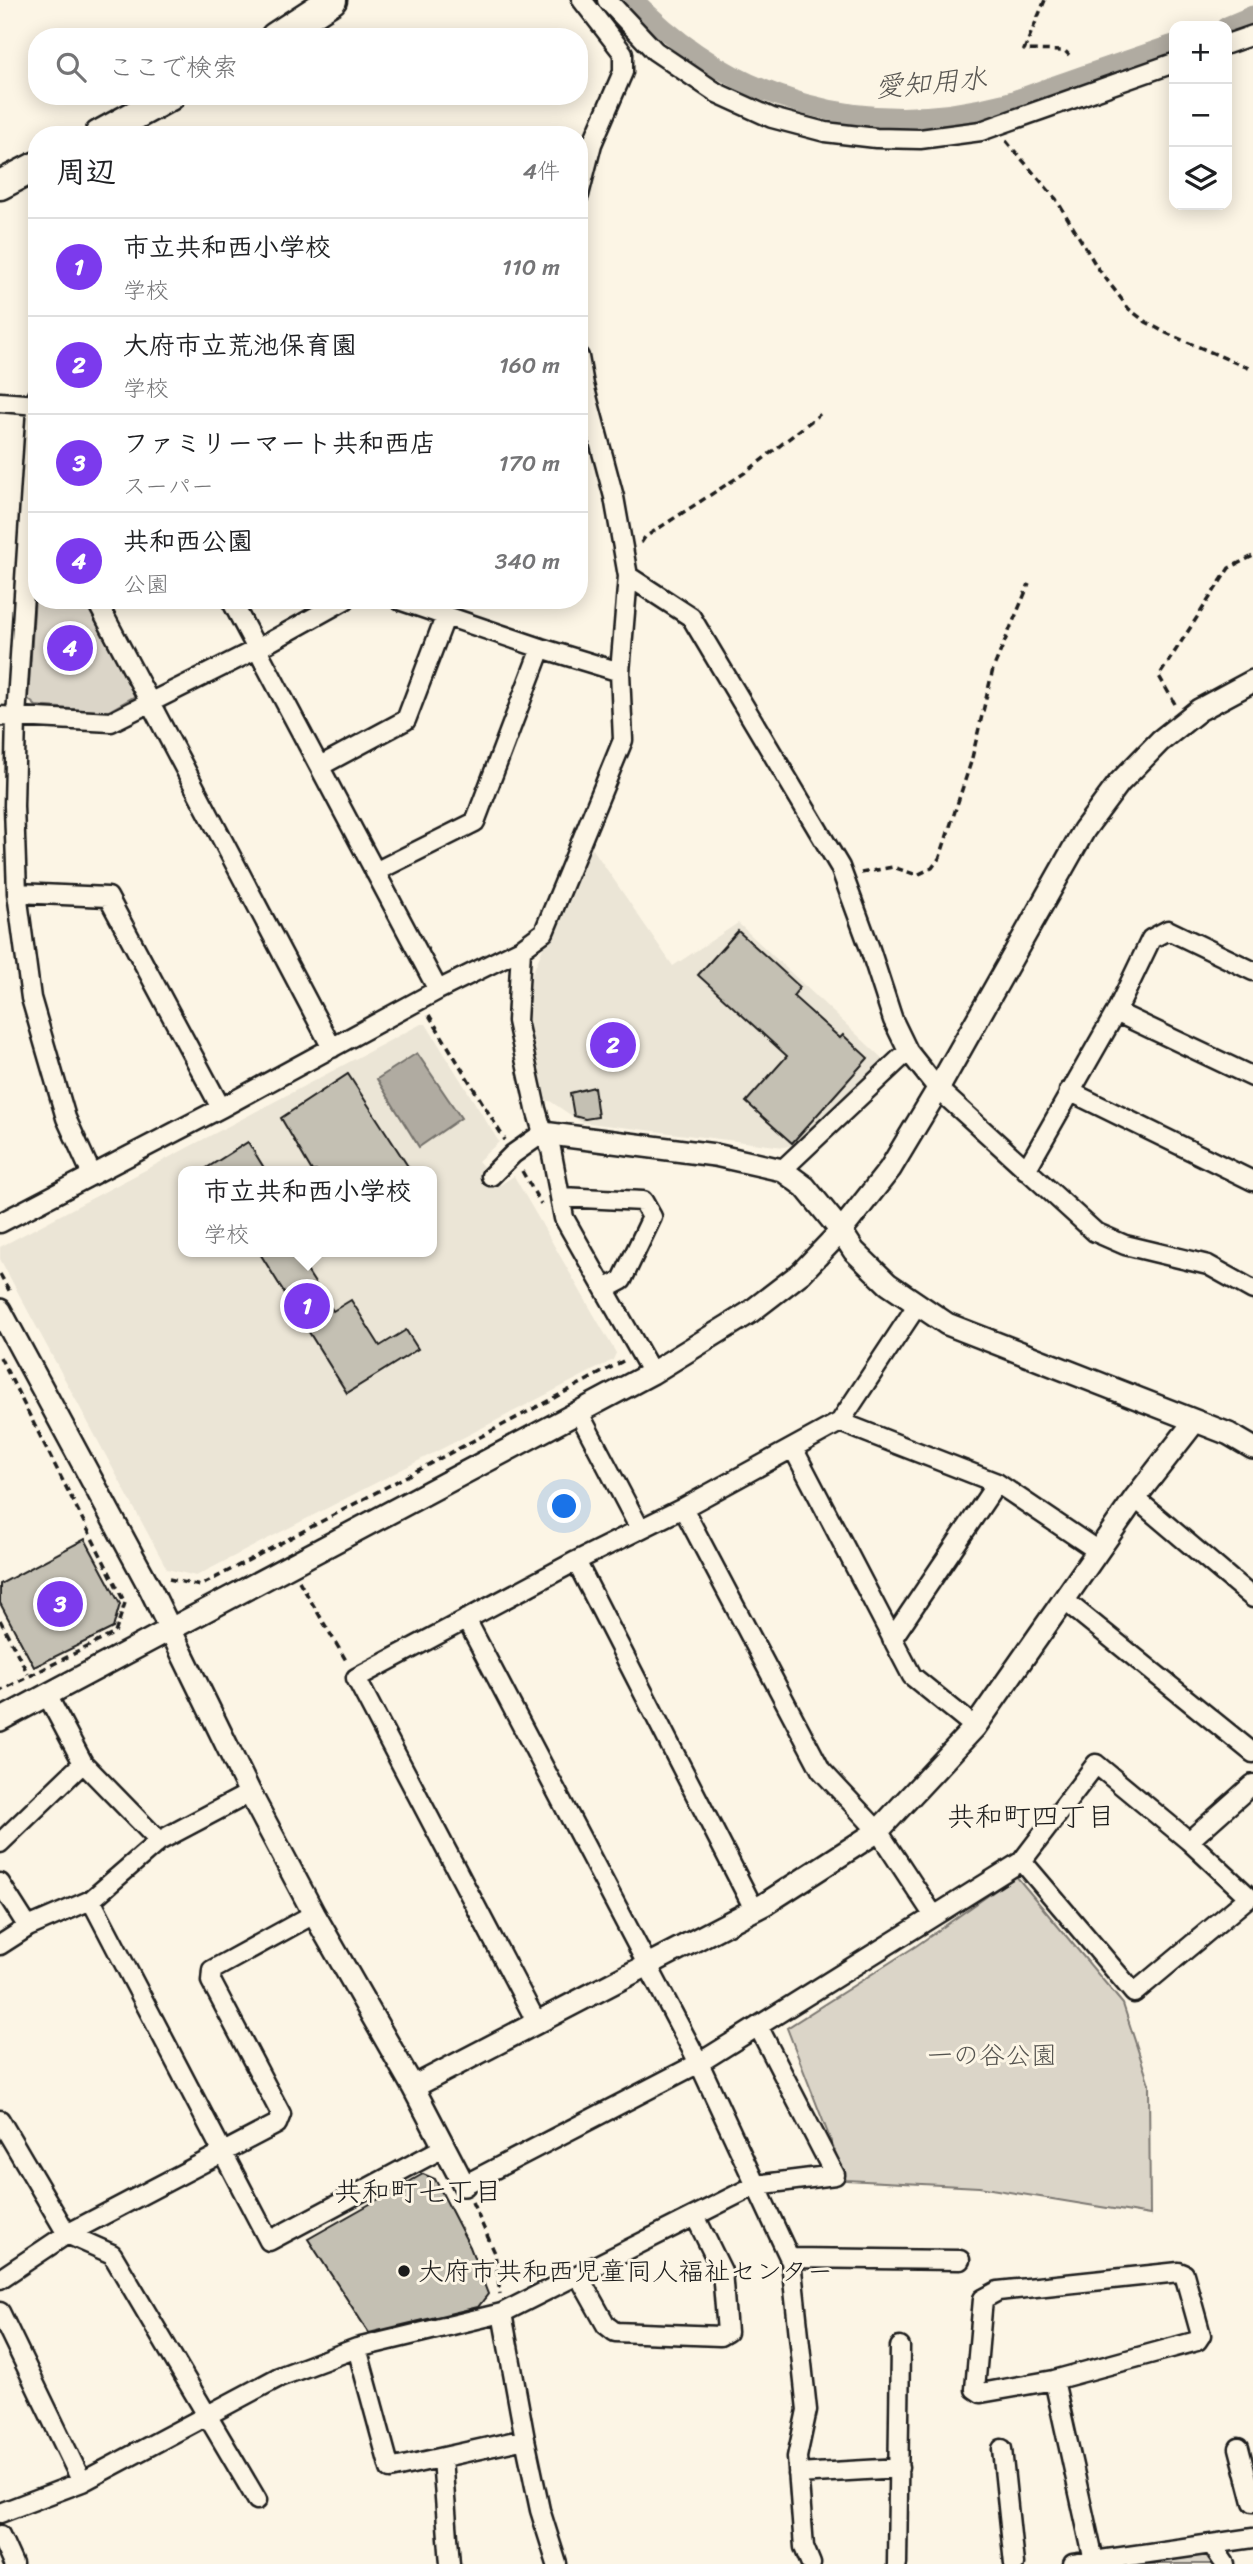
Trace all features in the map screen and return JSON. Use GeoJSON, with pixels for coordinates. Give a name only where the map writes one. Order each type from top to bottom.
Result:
{"type":"FeatureCollection","features":[{"type":"Feature","properties":{"kind":"main road"},"geometry":{"type":"LineString","coordinates":[[289,28],[332,0]]}},
{"type":"Feature","properties":{"kind":"main road"},"geometry":{"type":"LineString","coordinates":[[123,126],[156,105]]}},
{"type":"Feature","properties":{"kind":"main road"},"geometry":{"type":"LineString","coordinates":[[0,185],[28,171]]}},
{"type":"Feature","properties":{"kind":"street"},"geometry":{"type":"LineString","coordinates":[[582,0],[623,53],[623,72],[592,144],[588,160]]}},
{"type":"Feature","properties":{"kind":"street"},"geometry":{"type":"LineString","coordinates":[[607,0],[655,51],[717,93],[772,118],[825,132],[876,138],[920,139],[981,131],[1169,65]]}},
{"type":"Feature","properties":{"kind":"street"},"geometry":{"type":"LineString","coordinates":[[1232,42],[1253,35]]}},
{"type":"Feature","properties":{"kind":"street"},"geometry":{"type":"LineString","coordinates":[[0,1223],[438,990],[521,949],[544,932],[623,740],[620,671],[628,576],[614,497],[588,400]]}},
{"type":"Feature","properties":{"kind":"street"},"geometry":{"type":"LineString","coordinates":[[0,402],[28,404]]}},
{"type":"Feature","properties":{"kind":"street"},"geometry":{"type":"LineString","coordinates":[[628,576],[691,617],[843,876],[893,1020],[908,1051],[938,1089],[1095,1232],[1125,1245],[1208,1265],[1253,1290]]}},
{"type":"Feature","properties":{"kind":"street"},"geometry":{"type":"LineString","coordinates":[[28,586],[8,717],[17,893],[31,998],[66,1118],[92,1175]]}},
{"type":"Feature","properties":{"kind":"street"},"geometry":{"type":"LineString","coordinates":[[101,609],[332,1048]]}},
{"type":"Feature","properties":{"kind":"street"},"geometry":{"type":"LineString","coordinates":[[236,609],[438,990]]}},
{"type":"Feature","properties":{"kind":"street"},"geometry":{"type":"LineString","coordinates":[[8,717],[111,722],[257,649],[329,609]]}},
{"type":"Feature","properties":{"kind":"street"},"geometry":{"type":"LineString","coordinates":[[428,609],[541,648],[620,671]]}},
{"type":"Feature","properties":{"kind":"street"},"geometry":{"type":"LineString","coordinates":[[320,766],[406,720],[446,615]]}},
{"type":"Feature","properties":{"kind":"street"},"geometry":{"type":"LineString","coordinates":[[375,872],[475,822],[541,648]]}},
{"type":"Feature","properties":{"kind":"street"},"geometry":{"type":"LineString","coordinates":[[0,1720],[652,1373],[749,1313],[801,1273],[841,1231],[890,1169],[1084,830],[1119,783],[1160,741],[1199,710],[1253,681]]}},
{"type":"Feature","properties":{"kind":"street"},"geometry":{"type":"LineString","coordinates":[[17,893],[108,897],[220,1108]]}},
{"type":"Feature","properties":{"kind":"street"},"geometry":{"type":"LineString","coordinates":[[1026,1170],[1116,1012],[1151,939],[1168,930],[1253,971]]}},
{"type":"Feature","properties":{"kind":"street"},"geometry":{"type":"LineString","coordinates":[[521,949],[517,1021],[543,1133],[551,1149],[564,1218],[652,1373]]}},
{"type":"Feature","properties":{"kind":"street"},"geometry":{"type":"LineString","coordinates":[[1116,1012],[1253,1077]]}},
{"type":"Feature","properties":{"kind":"street"},"geometry":{"type":"LineString","coordinates":[[782,1170],[908,1051]]}},
{"type":"Feature","properties":{"kind":"street"},"geometry":{"type":"LineString","coordinates":[[1069,1091],[1253,1181]]}},
{"type":"Feature","properties":{"kind":"street"},"geometry":{"type":"LineString","coordinates":[[491,1175],[513,1154],[543,1133],[715,1155],[782,1170],[805,1187],[854,1251],[888,1284],[947,1324],[1229,1434],[1253,1448]]}},
{"type":"Feature","properties":{"kind":"street"},"geometry":{"type":"LineString","coordinates":[[562,1197],[643,1201],[652,1217],[621,1280],[605,1289]]}},
{"type":"Feature","properties":{"kind":"street"},"geometry":{"type":"LineString","coordinates":[[7,1304],[250,1793],[314,1913],[413,2087],[464,2185],[699,2063],[1022,1861],[1096,1764],[1189,1842],[1249,1897],[1134,1993],[1022,1861]]}},
{"type":"Feature","properties":{"kind":"street"},"geometry":{"type":"LineString","coordinates":[[537,2023],[356,1678],[576,1561],[683,1508],[840,1422],[918,1304]]}},
{"type":"Feature","properties":{"kind":"street"},"geometry":{"type":"LineString","coordinates":[[579,1413],[640,1529]]}},
{"type":"Feature","properties":{"kind":"street"},"geometry":{"type":"LineString","coordinates":[[413,2087],[754,1909],[878,1831],[975,1727],[1135,1498],[1195,1421]]}},
{"type":"Feature","properties":{"kind":"street"},"geometry":{"type":"LineString","coordinates":[[840,1422],[997,1483],[1098,1552]]}},
{"type":"Feature","properties":{"kind":"street"},"geometry":{"type":"LineString","coordinates":[[793,1448],[912,1676],[975,1727]]}},
{"type":"Feature","properties":{"kind":"street"},"geometry":{"type":"LineString","coordinates":[[892,1639],[997,1483]]}},
{"type":"Feature","properties":{"kind":"street"},"geometry":{"type":"LineString","coordinates":[[1135,1498],[1253,1598]]}},
{"type":"Feature","properties":{"kind":"street"},"geometry":{"type":"LineString","coordinates":[[683,1508],[821,1770],[878,1831],[934,1916]]}},
{"type":"Feature","properties":{"kind":"street"},"geometry":{"type":"LineString","coordinates":[[576,1561],[754,1909]]}},
{"type":"Feature","properties":{"kind":"street"},"geometry":{"type":"LineString","coordinates":[[1064,1600],[1253,1753]]}},
{"type":"Feature","properties":{"kind":"street"},"geometry":{"type":"LineString","coordinates":[[466,1619],[699,2063],[789,2258],[807,2410],[797,2457],[804,2547],[811,2564]]}},
{"type":"Feature","properties":{"kind":"street"},"geometry":{"type":"LineString","coordinates":[[47,1695],[83,1763],[159,1841]]}},
{"type":"Feature","properties":{"kind":"street"},"geometry":{"type":"LineString","coordinates":[[0,1843],[83,1763]]}},
{"type":"Feature","properties":{"kind":"street"},"geometry":{"type":"LineString","coordinates":[[1189,1842],[1253,1784]]}},
{"type":"Feature","properties":{"kind":"street"},"geometry":{"type":"LineString","coordinates":[[0,1945],[28,1927],[91,1900],[159,1841],[250,1793]]}},
{"type":"Feature","properties":{"kind":"street"},"geometry":{"type":"LineString","coordinates":[[0,1883],[28,1927]]}},
{"type":"Feature","properties":{"kind":"street"},"geometry":{"type":"LineString","coordinates":[[91,1900],[269,2241],[445,2147]]}},
{"type":"Feature","properties":{"kind":"street"},"geometry":{"type":"LineString","coordinates":[[0,2279],[67,2234],[277,2124],[281,2114],[211,1981],[212,1969],[314,1913]]}},
{"type":"Feature","properties":{"kind":"street"},"geometry":{"type":"LineString","coordinates":[[0,2513],[82,2482],[279,2377],[357,2348],[502,2313],[756,2185],[835,2175],[758,2026]]}},
{"type":"Feature","properties":{"kind":"street"},"geometry":{"type":"LineString","coordinates":[[0,2120],[67,2234],[112,2254],[257,2500]]}},
{"type":"Feature","properties":{"kind":"street"},"geometry":{"type":"LineString","coordinates":[[578,2275],[606,2325],[615,2332],[720,2336],[727,2332],[722,2271],[695,2216]]}},
{"type":"Feature","properties":{"kind":"street"},"geometry":{"type":"LineString","coordinates":[[789,2258],[960,2260]]}},
{"type":"Feature","properties":{"kind":"street"},"geometry":{"type":"LineString","coordinates":[[1179,2272],[1184,2274],[1202,2335],[1197,2341],[1054,2380],[981,2393],[975,2389],[983,2299],[998,2291],[1179,2272]]}},
{"type":"Feature","properties":{"kind":"street"},"geometry":{"type":"LineString","coordinates":[[0,2312],[82,2482]]}},
{"type":"Feature","properties":{"kind":"street"},"geometry":{"type":"LineString","coordinates":[[502,2313],[540,2510],[557,2564]]}},
{"type":"Feature","properties":{"kind":"street"},"geometry":{"type":"LineString","coordinates":[[897,2564],[900,2347]]}},
{"type":"Feature","properties":{"kind":"street"},"geometry":{"type":"LineString","coordinates":[[357,2348],[390,2469],[525,2439]]}},
{"type":"Feature","properties":{"kind":"street"},"geometry":{"type":"LineString","coordinates":[[1054,2380],[1094,2561]]}},
{"type":"Feature","properties":{"kind":"street"},"geometry":{"type":"LineString","coordinates":[[1239,2448],[1253,2502]]}},
{"type":"Feature","properties":{"kind":"street"},"geometry":{"type":"LineString","coordinates":[[1002,2449],[1014,2564]]}},
{"type":"Feature","properties":{"kind":"street"},"geometry":{"type":"LineString","coordinates":[[442,2458],[450,2564]]}},
{"type":"Feature","properties":{"kind":"street"},"geometry":{"type":"LineString","coordinates":[[798,2474],[899,2468]]}},
{"type":"Feature","properties":{"kind":"street"},"geometry":{"type":"LineString","coordinates":[[0,2535],[13,2564]]}},
{"type":"Feature","properties":{"kind":"street"},"geometry":{"type":"LineString","coordinates":[[1073,2564],[1253,2538]]}},
{"type":"Feature","properties":{"kind":"street"},"geometry":{"type":"LineString","coordinates":[[1212,2545],[1225,2564]]}},
{"type":"Feature","properties":{"kind":"path"},"geometry":{"type":"LineString","coordinates":[[1045,0],[1024,50],[1065,51],[1069,55]]}},
{"type":"Feature","properties":{"kind":"path"},"geometry":{"type":"LineString","coordinates":[[996,126],[1003,138],[1056,199],[1097,267],[1129,309],[1146,323],[1166,333],[1253,370]]}},
{"type":"Feature","properties":{"kind":"path"},"geometry":{"type":"LineString","coordinates":[[640,544],[645,537],[749,470],[820,414]]}},
{"type":"Feature","properties":{"kind":"path"},"geometry":{"type":"LineString","coordinates":[[1185,721],[1159,676],[1229,568],[1253,556]]}},
{"type":"Feature","properties":{"kind":"path"},"geometry":{"type":"LineString","coordinates":[[843,876],[893,867],[917,875],[932,868],[940,857],[971,762],[993,669],[1029,584]]}},
{"type":"Feature","properties":{"kind":"path"},"geometry":{"type":"LineString","coordinates":[[427,1012],[547,1214]]}},
{"type":"Feature","properties":{"kind":"path"},"geometry":{"type":"LineString","coordinates":[[0,1274],[7,1304]]}},
{"type":"Feature","properties":{"kind":"path"},"geometry":{"type":"LineString","coordinates":[[0,1357],[125,1603],[115,1633],[0,1691]]}},
{"type":"Feature","properties":{"kind":"path"},"geometry":{"type":"LineString","coordinates":[[168,1578],[200,1586],[627,1358]]}},
{"type":"Feature","properties":{"kind":"path"},"geometry":{"type":"LineString","coordinates":[[292,1563],[300,1585],[356,1678]]}},
{"type":"Feature","properties":{"kind":"path"},"geometry":{"type":"LineString","coordinates":[[0,1620],[28,1675]]}},
{"type":"Feature","properties":{"kind":"path"},"geometry":{"type":"LineString","coordinates":[[464,2185],[495,2253],[502,2313]]}},
{"type":"Feature","properties":{"kind":"shaded area"},"geometry":{"type":"Polygon","coordinates":[[[588,842],[673,966],[738,923],[885,1061],[799,1144],[784,1147],[581,1122],[550,1101],[542,1101],[525,1015],[527,986],[588,842]]]}},
{"type":"Feature","properties":{"kind":"shaded area"},"geometry":{"type":"Polygon","coordinates":[[[421,1024],[426,1024],[499,1142],[478,1161],[500,1185],[514,1176],[616,1353],[613,1360],[196,1576],[167,1569],[0,1259],[0,1247],[421,1024]]]}},
{"type":"Feature","properties":{"kind":"shaded area"},"geometry":{"type":"Polygon","coordinates":[[[417,1053],[461,1118],[419,1147],[377,1079],[417,1053]]]}},
{"type":"Feature","properties":{"kind":"green space"},"geometry":{"type":"Polygon","coordinates":[[[34,609],[89,609],[135,696],[107,712],[36,706],[28,699],[34,609]]]}},
{"type":"Feature","properties":{"kind":"green space","name":"一の谷公園"},"geometry":{"type":"Polygon","coordinates":[[[1016,1876],[1123,2004],[1149,2084],[1150,2215],[979,2187],[846,2180],[787,2028],[916,1946],[1016,1876]]]}},
{"type":"Feature","properties":{"kind":"green space"},"geometry":{"type":"Polygon","coordinates":[[[1209,2553],[1216,2564],[1134,2564],[1209,2553]]]}},
{"type":"Feature","properties":{"kind":"building"},"geometry":{"type":"Polygon","coordinates":[[[738,931],[800,987],[793,996],[840,1038],[843,1035],[868,1058],[792,1143],[746,1102],[787,1056],[698,975],[738,931]]]}},
{"type":"Feature","properties":{"kind":"building"},"geometry":{"type":"Polygon","coordinates":[[[348,1074],[408,1166],[309,1166],[281,1118],[348,1074]]]}},
{"type":"Feature","properties":{"kind":"building"},"geometry":{"type":"Polygon","coordinates":[[[594,1087],[598,1117],[585,1119],[574,1116],[570,1093],[594,1087]]]}},
{"type":"Feature","properties":{"kind":"building"},"geometry":{"type":"Polygon","coordinates":[[[248,1142],[263,1166],[210,1166],[248,1142]]]}},
{"type":"Feature","properties":{"kind":"building"},"geometry":{"type":"Polygon","coordinates":[[[262,1257],[298,1257],[333,1311],[351,1300],[380,1346],[406,1330],[418,1349],[347,1393],[262,1257]]]}},
{"type":"Feature","properties":{"kind":"building"},"geometry":{"type":"Polygon","coordinates":[[[85,1539],[120,1604],[113,1628],[34,1667],[0,1603],[0,1584],[85,1539]]]}},
{"type":"Feature","properties":{"kind":"building","name":"大府市共和西児童同人福祉センター"},"geometry":{"type":"Polygon","coordinates":[[[423,2174],[435,2179],[470,2247],[488,2294],[478,2307],[369,2333],[308,2239],[423,2174]]]}},
{"type":"Feature","properties":{"kind":"waterway","name":"愛知用水"},"geometry":{"type":"LineString","coordinates":[[633,0],[672,35],[713,64],[757,87],[803,104],[851,114],[901,117],[952,114],[1003,104],[1169,47]]}},
{"type":"Feature","properties":{"kind":"waterway","name":"愛知用水"},"geometry":{"type":"LineString","coordinates":[[1232,25],[1253,16]]}},
{"type":"Feature","properties":{"kind":"place","name":"共和西公園"},"geometry":{"type":"Point","coordinates":[70,648]}},
{"type":"Feature","properties":{"kind":"place","name":"大府市立荒池保育園"},"geometry":{"type":"Point","coordinates":[613,1045]}},
{"type":"Feature","properties":{"kind":"place","name":"市立共和西小学校"},"geometry":{"type":"Point","coordinates":[307,1306]}},
{"type":"Feature","properties":{"kind":"place","name":"ファミリーマート共和西店"},"geometry":{"type":"Point","coordinates":[60,1604]}},
{"type":"Feature","properties":{"kind":"place","name":"大府市共和西児童同人福祉センター"},"geometry":{"type":"Point","coordinates":[404,2271]}},
{"type":"Feature","properties":{"kind":"district","name":"共和町四丁目"},"geometry":{"type":"Point","coordinates":[1031,1816]}},
{"type":"Feature","properties":{"kind":"district","name":"共和町七丁目"},"geometry":{"type":"Point","coordinates":[418,2191]}}]}
